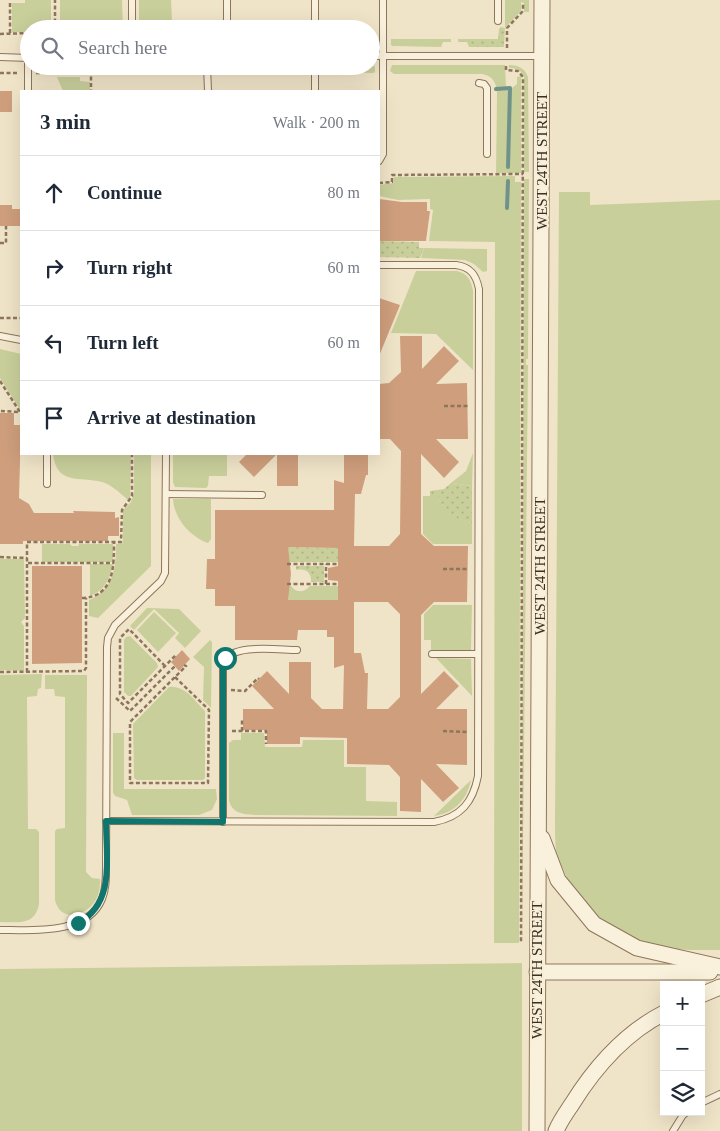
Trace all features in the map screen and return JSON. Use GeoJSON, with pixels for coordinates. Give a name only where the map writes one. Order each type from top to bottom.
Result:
{"type":"FeatureCollection","features":[{"type":"Feature","properties":{"kind":"street","name":"WEST 24TH STREET"},"geometry":{"type":"LineString","coordinates":[[537,1131],[542,0]]}},
{"type":"Feature","properties":{"kind":"street"},"geometry":{"type":"LineString","coordinates":[[539,832],[558,880],[594,924],[637,948],[720,967]]}},
{"type":"Feature","properties":{"kind":"street"},"geometry":{"type":"LineString","coordinates":[[537,972],[720,972]]}},
{"type":"Feature","properties":{"kind":"street"},"geometry":{"type":"LineString","coordinates":[[705,993],[720,987]]}},
{"type":"Feature","properties":{"kind":"street"},"geometry":{"type":"LineString","coordinates":[[556,1131],[583,1086],[609,1054],[644,1023],[660,1014]]}},
{"type":"Feature","properties":{"kind":"lane"},"geometry":{"type":"LineString","coordinates":[[132,0],[132,20]]}},
{"type":"Feature","properties":{"kind":"lane"},"geometry":{"type":"LineString","coordinates":[[227,0],[227,20]]}},
{"type":"Feature","properties":{"kind":"lane"},"geometry":{"type":"LineString","coordinates":[[315,0],[315,20]]}},
{"type":"Feature","properties":{"kind":"lane"},"geometry":{"type":"LineString","coordinates":[[380,159],[383,154],[383,0]]}},
{"type":"Feature","properties":{"kind":"lane"},"geometry":{"type":"LineString","coordinates":[[498,0],[498,21]]}},
{"type":"Feature","properties":{"kind":"lane"},"geometry":{"type":"LineString","coordinates":[[383,56],[542,56]]}},
{"type":"Feature","properties":{"kind":"lane"},"geometry":{"type":"LineString","coordinates":[[0,57],[20,58]]}},
{"type":"Feature","properties":{"kind":"lane"},"geometry":{"type":"LineString","coordinates":[[28,75],[28,90]]}},
{"type":"Feature","properties":{"kind":"lane"},"geometry":{"type":"LineString","coordinates":[[207,75],[208,90]]}},
{"type":"Feature","properties":{"kind":"lane"},"geometry":{"type":"LineString","coordinates":[[315,75],[315,90]]}},
{"type":"Feature","properties":{"kind":"lane"},"geometry":{"type":"LineString","coordinates":[[479,82],[487,88],[487,154]]}},
{"type":"Feature","properties":{"kind":"lane"},"geometry":{"type":"LineString","coordinates":[[106,821],[434,822],[452,818],[472,797],[478,776],[479,289],[474,274],[464,266],[380,264]]}},
{"type":"Feature","properties":{"kind":"lane"},"geometry":{"type":"LineString","coordinates":[[0,336],[20,340]]}},
{"type":"Feature","properties":{"kind":"lane"},"geometry":{"type":"LineString","coordinates":[[47,455],[47,484]]}},
{"type":"Feature","properties":{"kind":"lane"},"geometry":{"type":"LineString","coordinates":[[0,930],[37,930],[68,926],[88,918],[99,905],[105,890],[107,647],[115,625],[161,582],[165,573],[166,455]]}},
{"type":"Feature","properties":{"kind":"lane"},"geometry":{"type":"LineString","coordinates":[[166,494],[262,495]]}},
{"type":"Feature","properties":{"kind":"lane"},"geometry":{"type":"LineString","coordinates":[[223,822],[223,662],[230,654],[237,650],[297,650]]}},
{"type":"Feature","properties":{"kind":"lane"},"geometry":{"type":"LineString","coordinates":[[432,654],[478,654]]}},
{"type":"Feature","properties":{"kind":"lane"},"geometry":{"type":"LineString","coordinates":[[705,1101],[720,1094]]}},
{"type":"Feature","properties":{"kind":"lane"},"geometry":{"type":"LineString","coordinates":[[672,1131],[682,1116]]}},
{"type":"Feature","properties":{"kind":"path"},"geometry":{"type":"LineString","coordinates":[[55,0],[55,20]]}},
{"type":"Feature","properties":{"kind":"path"},"geometry":{"type":"LineString","coordinates":[[10,1],[10,33]]}},
{"type":"Feature","properties":{"kind":"path"},"geometry":{"type":"LineString","coordinates":[[521,942],[523,77],[518,71],[506,70],[506,56],[507,28],[523,11],[523,3]]}},
{"type":"Feature","properties":{"kind":"path"},"geometry":{"type":"LineString","coordinates":[[0,34],[20,33]]}},
{"type":"Feature","properties":{"kind":"path"},"geometry":{"type":"LineString","coordinates":[[0,73],[20,73]]}},
{"type":"Feature","properties":{"kind":"path"},"geometry":{"type":"LineString","coordinates":[[91,75],[91,90]]}},
{"type":"Feature","properties":{"kind":"path"},"geometry":{"type":"LineString","coordinates":[[380,183],[392,182],[392,175],[542,174]]}},
{"type":"Feature","properties":{"kind":"path"},"geometry":{"type":"LineString","coordinates":[[0,227],[6,226],[6,243],[0,243]]}},
{"type":"Feature","properties":{"kind":"path"},"geometry":{"type":"LineString","coordinates":[[0,319],[20,318]]}},
{"type":"Feature","properties":{"kind":"path"},"geometry":{"type":"LineString","coordinates":[[0,381],[20,412],[0,412]]}},
{"type":"Feature","properties":{"kind":"path"},"geometry":{"type":"LineString","coordinates":[[444,406],[479,406]]}},
{"type":"Feature","properties":{"kind":"path"},"geometry":{"type":"LineString","coordinates":[[27,672],[27,542],[121,542],[122,510],[132,496],[132,455]]}},
{"type":"Feature","properties":{"kind":"path"},"geometry":{"type":"LineString","coordinates":[[82,598],[97,595],[107,585],[112,575],[114,563],[114,542]]}},
{"type":"Feature","properties":{"kind":"path"},"geometry":{"type":"LineString","coordinates":[[0,557],[27,558]]}},
{"type":"Feature","properties":{"kind":"path"},"geometry":{"type":"LineString","coordinates":[[27,563],[114,563]]}},
{"type":"Feature","properties":{"kind":"path"},"geometry":{"type":"LineString","coordinates":[[287,564],[338,564]]}},
{"type":"Feature","properties":{"kind":"path"},"geometry":{"type":"LineString","coordinates":[[326,564],[326,584]]}},
{"type":"Feature","properties":{"kind":"path"},"geometry":{"type":"LineString","coordinates":[[444,569],[478,569]]}},
{"type":"Feature","properties":{"kind":"path"},"geometry":{"type":"LineString","coordinates":[[287,584],[338,584]]}},
{"type":"Feature","properties":{"kind":"path"},"geometry":{"type":"LineString","coordinates":[[0,672],[84,671],[86,668],[86,598]]}},
{"type":"Feature","properties":{"kind":"path"},"geometry":{"type":"LineString","coordinates":[[165,666],[129,629],[120,638],[120,694],[128,702],[177,656]]}},
{"type":"Feature","properties":{"kind":"path"},"geometry":{"type":"LineString","coordinates":[[174,677],[209,710],[208,784],[130,783],[130,722],[174,677],[186,666],[184,665]]}},
{"type":"Feature","properties":{"kind":"path"},"geometry":{"type":"LineString","coordinates":[[107,687],[115,687],[114,696],[130,711],[175,666]]}},
{"type":"Feature","properties":{"kind":"path"},"geometry":{"type":"LineString","coordinates":[[223,690],[245,691],[259,679]]}},
{"type":"Feature","properties":{"kind":"path"},"geometry":{"type":"LineString","coordinates":[[242,731],[243,719]]}},
{"type":"Feature","properties":{"kind":"path"},"geometry":{"type":"LineString","coordinates":[[223,731],[266,731],[266,744]]}},
{"type":"Feature","properties":{"kind":"path"},"geometry":{"type":"LineString","coordinates":[[443,731],[478,732]]}},
{"type":"Feature","properties":{"kind":"green space"},"geometry":{"type":"Polygon","coordinates":[[[25,0],[51,0],[51,20],[20,20],[20,32],[12,32],[12,3],[25,3],[25,0]]]}},
{"type":"Feature","properties":{"kind":"green space"},"geometry":{"type":"Polygon","coordinates":[[[60,0],[122,0],[123,20],[60,20],[60,0]]]}},
{"type":"Feature","properties":{"kind":"green space"},"geometry":{"type":"Polygon","coordinates":[[[139,0],[171,0],[172,20],[139,20],[139,0]]]}},
{"type":"Feature","properties":{"kind":"green space"},"geometry":{"type":"Polygon","coordinates":[[[505,0],[529,0],[529,12],[524,12],[524,3],[521,2],[521,11],[505,28],[505,0]]]}},
{"type":"Feature","properties":{"kind":"green space"},"geometry":{"type":"Polygon","coordinates":[[[501,27],[505,28],[504,47],[469,47],[467,42],[458,42],[458,39],[498,39],[501,27]]]}},
{"type":"Feature","properties":{"kind":"green space"},"geometry":{"type":"Polygon","coordinates":[[[391,39],[451,39],[451,42],[443,42],[441,47],[393,46],[391,45],[391,39]]]}},
{"type":"Feature","properties":{"kind":"green space"},"geometry":{"type":"Polygon","coordinates":[[[392,65],[505,65],[506,87],[512,88],[517,84],[517,77],[521,76],[521,173],[496,173],[497,93],[495,83],[491,78],[482,74],[394,74],[390,71],[392,65]]]}},
{"type":"Feature","properties":{"kind":"green space"},"geometry":{"type":"Polygon","coordinates":[[[509,65],[521,68],[528,77],[529,172],[524,172],[524,77],[518,70],[509,68],[509,65]]]}},
{"type":"Feature","properties":{"kind":"green space"},"geometry":{"type":"Polygon","coordinates":[[[57,77],[80,77],[80,81],[90,82],[90,90],[63,90],[57,77]]]}},
{"type":"Feature","properties":{"kind":"green space"},"geometry":{"type":"Polygon","coordinates":[[[515,176],[515,182],[521,182],[519,943],[494,943],[495,242],[429,241],[433,210],[430,209],[430,199],[398,200],[380,196],[380,185],[394,183],[394,177],[515,176]]]}},
{"type":"Feature","properties":{"kind":"green space"},"geometry":{"type":"Polygon","coordinates":[[[524,179],[529,179],[522,943],[524,179]]]}},
{"type":"Feature","properties":{"kind":"green space"},"geometry":{"type":"Polygon","coordinates":[[[559,192],[590,192],[590,205],[720,200],[720,950],[684,950],[662,947],[646,943],[616,929],[590,909],[580,897],[570,884],[556,852],[559,192]]]}},
{"type":"Feature","properties":{"kind":"green space"},"geometry":{"type":"Polygon","coordinates":[[[380,241],[419,242],[419,248],[424,248],[420,258],[380,257],[380,241]]]}},
{"type":"Feature","properties":{"kind":"green space"},"geometry":{"type":"Polygon","coordinates":[[[424,248],[487,249],[487,271],[483,272],[474,264],[465,260],[421,258],[424,248]]]}},
{"type":"Feature","properties":{"kind":"green space"},"geometry":{"type":"Polygon","coordinates":[[[416,271],[457,271],[464,274],[470,281],[473,291],[473,370],[436,334],[391,333],[416,271]]]}},
{"type":"Feature","properties":{"kind":"green space"},"geometry":{"type":"Polygon","coordinates":[[[0,349],[20,354],[20,409],[0,378],[0,349]]]}},
{"type":"Feature","properties":{"kind":"green space"},"geometry":{"type":"Polygon","coordinates":[[[473,453],[472,486],[451,483],[466,471],[473,453]]]}},
{"type":"Feature","properties":{"kind":"green space"},"geometry":{"type":"Polygon","coordinates":[[[53,455],[131,455],[130,498],[128,500],[106,483],[70,478],[59,471],[53,455]]]}},
{"type":"Feature","properties":{"kind":"green space"},"geometry":{"type":"Polygon","coordinates":[[[134,455],[151,455],[151,566],[98,618],[89,616],[89,600],[104,590],[112,577],[116,544],[123,543],[123,510],[131,502],[134,493],[134,455]]]}},
{"type":"Feature","properties":{"kind":"green space"},"geometry":{"type":"Polygon","coordinates":[[[173,455],[227,455],[227,476],[209,476],[206,488],[175,487],[173,482],[173,455]]]}},
{"type":"Feature","properties":{"kind":"green space"},"geometry":{"type":"Polygon","coordinates":[[[451,483],[472,486],[472,523],[456,517],[447,510],[437,496],[430,496],[430,491],[444,489],[451,483]]]}},
{"type":"Feature","properties":{"kind":"green space"},"geometry":{"type":"Polygon","coordinates":[[[423,496],[437,496],[452,514],[472,523],[472,544],[433,544],[423,534],[423,496]]]}},
{"type":"Feature","properties":{"kind":"green space"},"geometry":{"type":"Polygon","coordinates":[[[173,499],[211,499],[211,539],[208,543],[195,536],[184,526],[176,513],[173,499]]]}},
{"type":"Feature","properties":{"kind":"green space"},"geometry":{"type":"Polygon","coordinates":[[[42,544],[70,544],[78,546],[79,544],[113,544],[113,562],[42,562],[42,544]]]}},
{"type":"Feature","properties":{"kind":"green space"},"geometry":{"type":"Polygon","coordinates":[[[287,547],[338,548],[338,562],[287,562],[287,547]]]}},
{"type":"Feature","properties":{"kind":"green space"},"geometry":{"type":"Polygon","coordinates":[[[0,559],[24,559],[25,618],[21,622],[24,626],[24,671],[0,670],[0,559]]]}},
{"type":"Feature","properties":{"kind":"green space"},"geometry":{"type":"Polygon","coordinates":[[[90,564],[113,564],[106,584],[90,596],[90,564]]]}},
{"type":"Feature","properties":{"kind":"green space"},"geometry":{"type":"Polygon","coordinates":[[[296,566],[324,566],[324,582],[311,582],[309,573],[305,570],[296,570],[296,566]]]}},
{"type":"Feature","properties":{"kind":"green space"},"geometry":{"type":"Polygon","coordinates":[[[287,586],[300,591],[310,586],[338,586],[338,600],[287,600],[287,586]]]}},
{"type":"Feature","properties":{"kind":"green space"},"geometry":{"type":"Polygon","coordinates":[[[433,605],[472,605],[471,650],[431,650],[431,640],[424,640],[424,614],[433,605]]]}},
{"type":"Feature","properties":{"kind":"green space"},"geometry":{"type":"Polygon","coordinates":[[[147,608],[179,609],[201,631],[185,648],[175,638],[179,633],[154,609],[134,630],[130,626],[147,608]]]}},
{"type":"Feature","properties":{"kind":"green space"},"geometry":{"type":"Polygon","coordinates":[[[154,612],[176,633],[158,652],[137,630],[154,612]]]}},
{"type":"Feature","properties":{"kind":"green space"},"geometry":{"type":"Polygon","coordinates":[[[130,636],[157,663],[158,667],[131,696],[128,696],[124,692],[124,640],[130,636]]]}},
{"type":"Feature","properties":{"kind":"green space"},"geometry":{"type":"Polygon","coordinates":[[[210,640],[212,642],[211,708],[203,700],[204,667],[193,657],[210,640]]]}},
{"type":"Feature","properties":{"kind":"green space"},"geometry":{"type":"Polygon","coordinates":[[[436,658],[471,659],[472,696],[436,658]]]}},
{"type":"Feature","properties":{"kind":"green space"},"geometry":{"type":"Polygon","coordinates":[[[42,674],[41,688],[38,689],[37,696],[27,697],[28,829],[36,829],[39,832],[39,904],[34,916],[30,919],[19,922],[0,922],[0,675],[42,674]]]}},
{"type":"Feature","properties":{"kind":"green space"},"geometry":{"type":"Polygon","coordinates":[[[45,675],[87,675],[86,872],[92,878],[100,879],[100,885],[95,902],[90,907],[83,912],[70,915],[63,913],[58,908],[55,900],[55,831],[65,828],[65,697],[55,696],[54,689],[45,689],[45,675]]]}},
{"type":"Feature","properties":{"kind":"green space"},"geometry":{"type":"Polygon","coordinates":[[[169,687],[185,691],[205,711],[205,778],[203,780],[137,780],[134,778],[133,724],[169,687]]]}},
{"type":"Feature","properties":{"kind":"green space"},"geometry":{"type":"Polygon","coordinates":[[[113,733],[124,733],[124,789],[216,789],[217,799],[212,810],[199,815],[132,815],[127,800],[115,796],[113,793],[113,733]]]}},
{"type":"Feature","properties":{"kind":"green space"},"geometry":{"type":"Polygon","coordinates":[[[241,733],[264,733],[265,747],[302,747],[303,740],[344,740],[344,767],[366,767],[366,801],[397,802],[397,816],[255,815],[236,811],[229,801],[229,743],[233,740],[241,740],[241,733]]]}},
{"type":"Feature","properties":{"kind":"green space"},"geometry":{"type":"Polygon","coordinates":[[[471,780],[459,804],[448,812],[434,816],[471,780]]]}},
{"type":"Feature","properties":{"kind":"green space"},"geometry":{"type":"Polygon","coordinates":[[[522,963],[522,1131],[0,1131],[0,969],[522,963]]]}},
{"type":"Feature","properties":{"kind":"building"},"geometry":{"type":"Polygon","coordinates":[[[0,91],[12,91],[12,112],[0,112],[0,91]]]}},
{"type":"Feature","properties":{"kind":"building"},"geometry":{"type":"Polygon","coordinates":[[[380,199],[402,202],[427,202],[427,211],[430,211],[426,241],[380,241],[380,199]]]}},
{"type":"Feature","properties":{"kind":"building"},"geometry":{"type":"Polygon","coordinates":[[[0,205],[12,205],[12,209],[20,209],[20,226],[0,226],[0,205]]]}},
{"type":"Feature","properties":{"kind":"building"},"geometry":{"type":"Polygon","coordinates":[[[380,298],[400,305],[380,354],[380,298]]]}},
{"type":"Feature","properties":{"kind":"building"},"geometry":{"type":"Polygon","coordinates":[[[400,336],[422,336],[422,369],[444,346],[459,361],[436,384],[467,383],[468,439],[436,439],[459,462],[444,478],[421,454],[421,534],[434,546],[468,546],[467,602],[434,602],[421,615],[421,694],[444,671],[459,686],[436,709],[467,709],[467,765],[436,764],[459,788],[443,802],[421,779],[421,812],[400,811],[400,777],[389,765],[347,764],[347,738],[300,737],[300,744],[267,744],[267,730],[243,730],[243,709],[274,709],[252,686],[267,671],[289,694],[289,662],[311,662],[311,698],[322,709],[343,709],[344,665],[334,668],[334,637],[327,637],[327,630],[298,630],[297,640],[235,640],[235,606],[215,606],[215,589],[206,589],[207,559],[215,559],[215,510],[334,510],[334,480],[344,483],[344,455],[368,455],[368,475],[366,475],[361,494],[355,494],[354,546],[389,546],[400,534],[401,451],[390,439],[380,439],[380,384],[389,383],[401,372],[400,336]],[[288,547],[291,574],[288,600],[338,600],[338,581],[328,580],[328,568],[338,566],[338,548],[288,547]],[[354,602],[354,653],[361,653],[365,673],[368,673],[367,709],[388,709],[400,697],[400,614],[388,602],[354,602]]]}},
{"type":"Feature","properties":{"kind":"building"},"geometry":{"type":"Polygon","coordinates":[[[0,413],[14,413],[14,425],[20,425],[19,498],[29,504],[34,513],[74,513],[73,511],[115,512],[115,518],[119,517],[119,536],[108,536],[108,541],[23,541],[23,544],[0,544],[0,413]]]}},
{"type":"Feature","properties":{"kind":"building"},"geometry":{"type":"Polygon","coordinates":[[[246,455],[276,455],[254,477],[239,462],[246,455]]]}},
{"type":"Feature","properties":{"kind":"building"},"geometry":{"type":"Polygon","coordinates":[[[277,455],[298,455],[298,486],[277,486],[277,455]]]}},
{"type":"Feature","properties":{"kind":"building"},"geometry":{"type":"Polygon","coordinates":[[[32,566],[82,566],[82,663],[32,664],[32,566]]]}},
{"type":"Feature","properties":{"kind":"building"},"geometry":{"type":"Polygon","coordinates":[[[182,650],[190,659],[179,671],[171,662],[182,650]]]}},
{"type":"Feature","properties":{"kind":"waterway"},"geometry":{"type":"LineString","coordinates":[[496,89],[510,88],[508,167]]}},
{"type":"Feature","properties":{"kind":"waterway"},"geometry":{"type":"LineString","coordinates":[[507,208],[508,181]]}},
{"type":"Feature","properties":{"kind":"route"},"geometry":{"type":"LineString","coordinates":[[78,923],[88,918],[95,911],[103,898],[106,881],[106,821],[223,822],[223,662],[225,658]]}}]}
